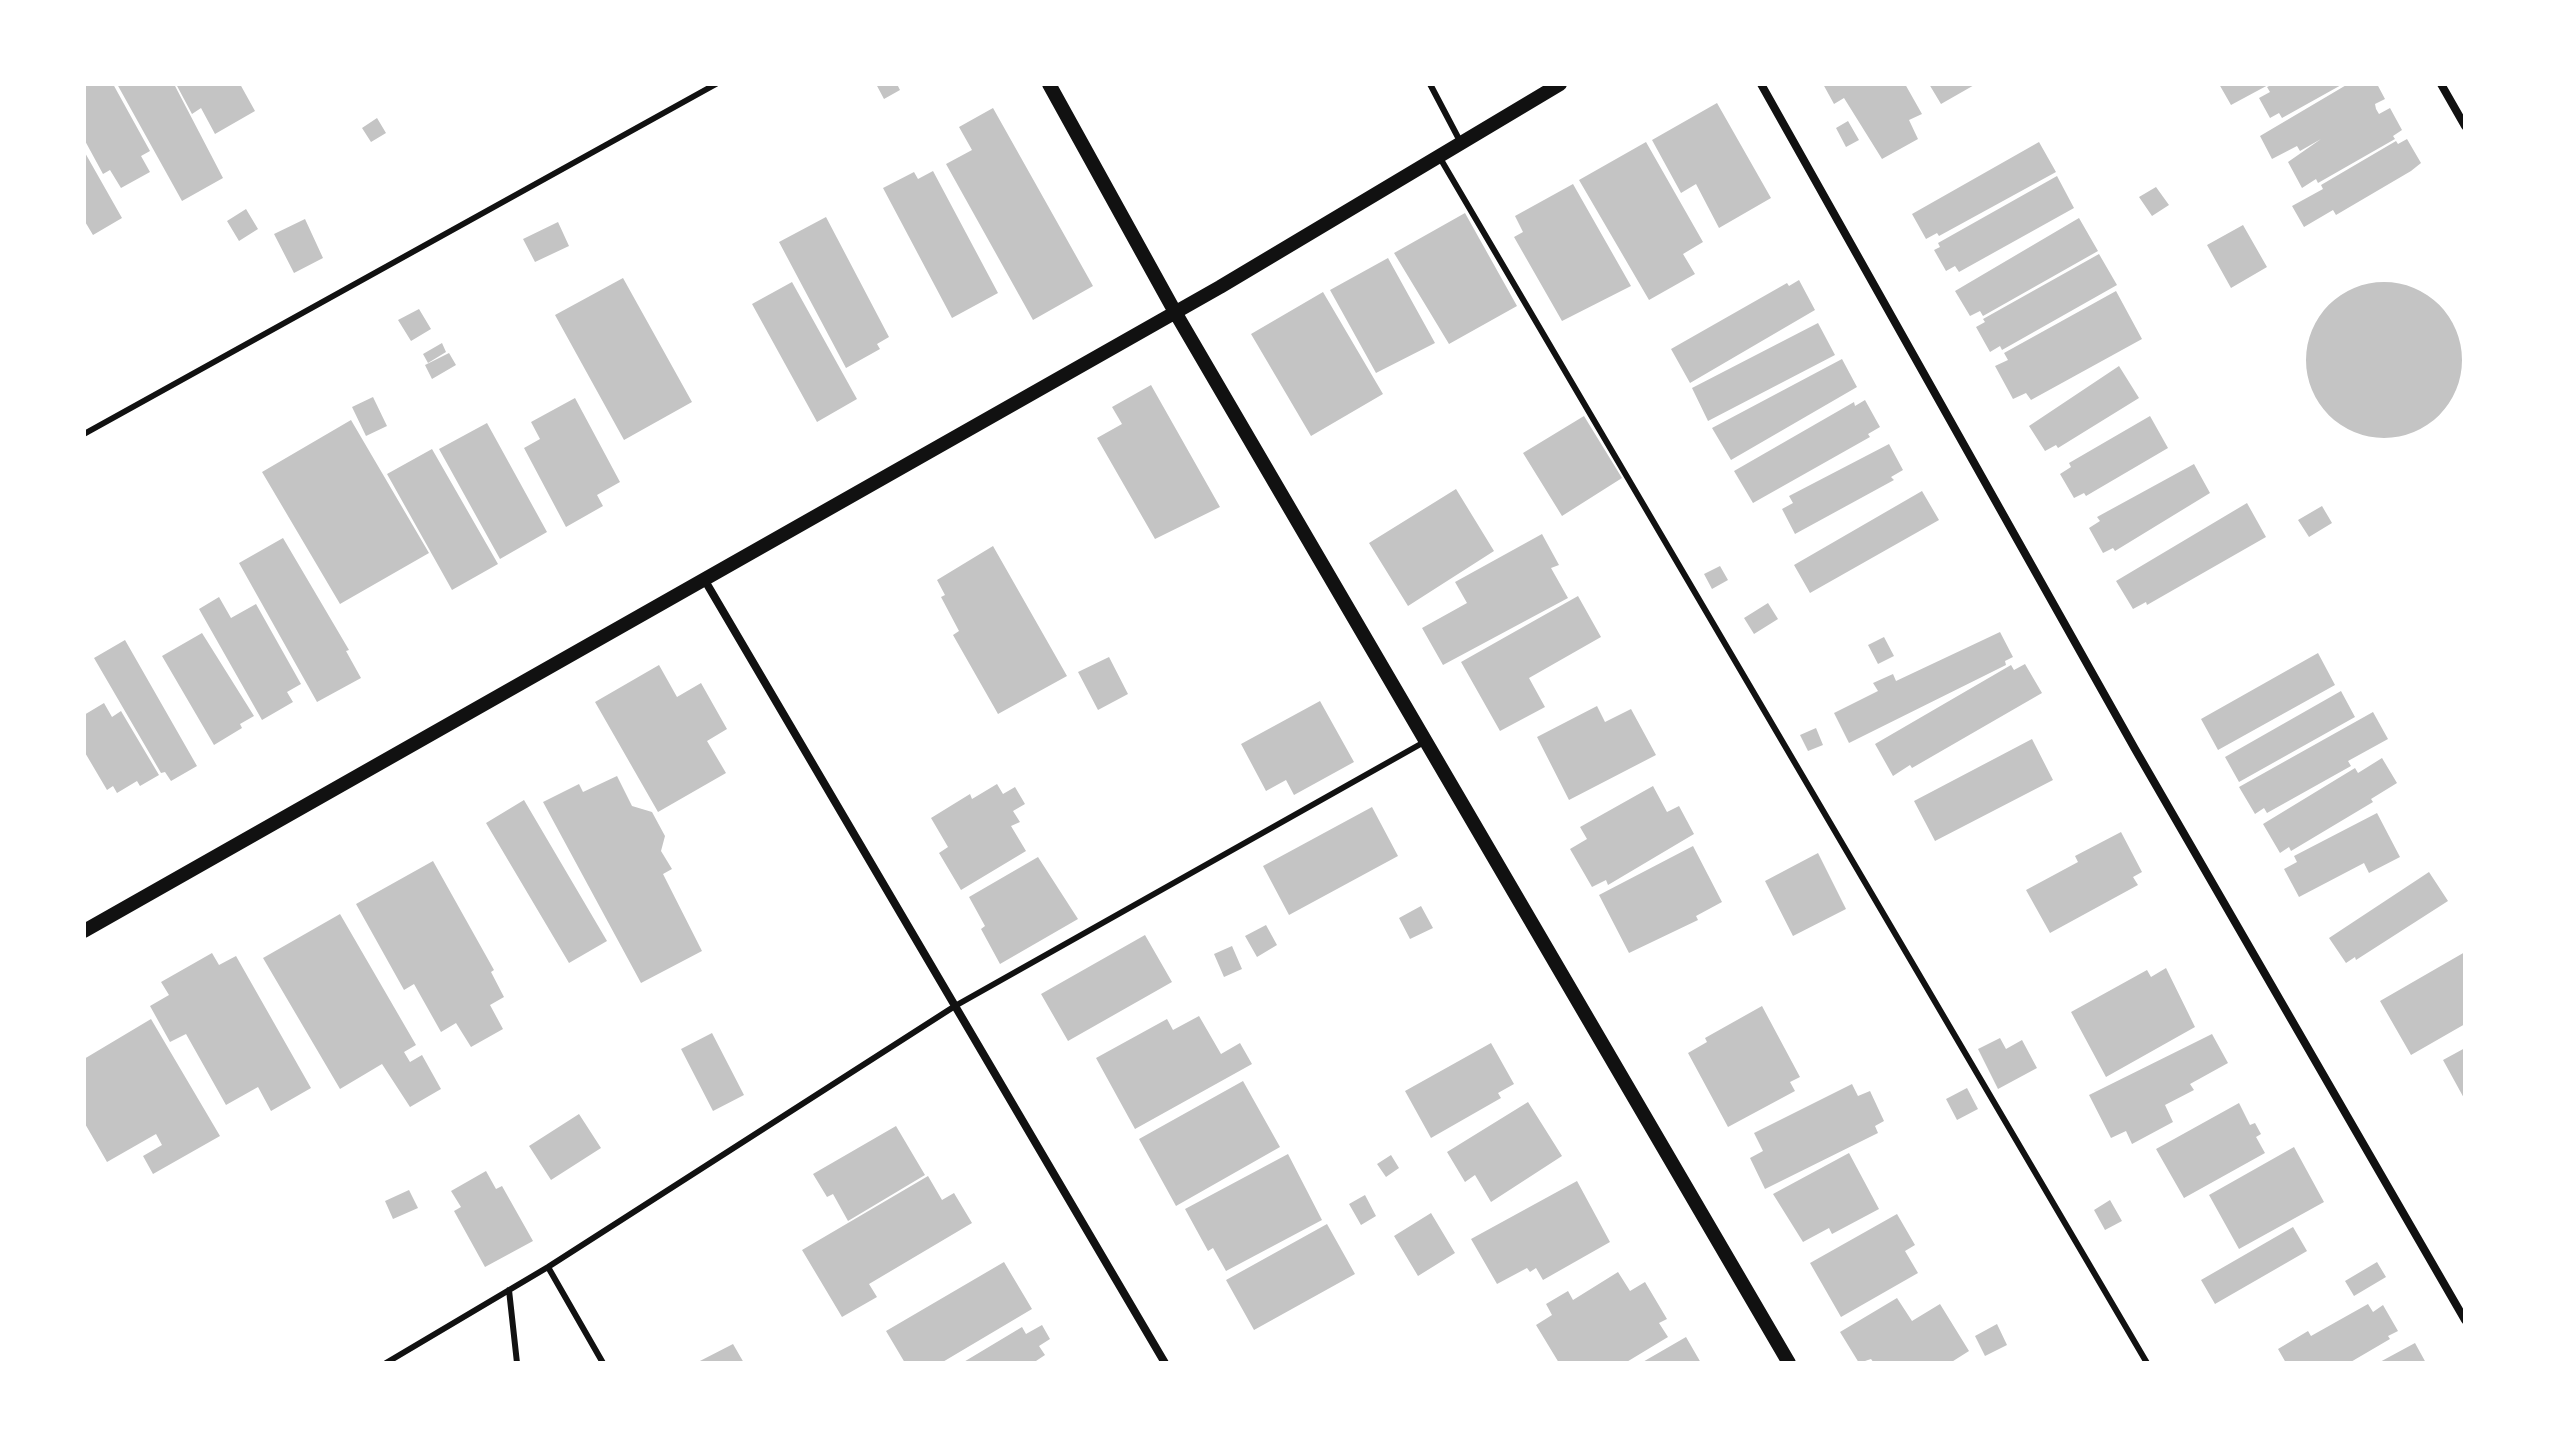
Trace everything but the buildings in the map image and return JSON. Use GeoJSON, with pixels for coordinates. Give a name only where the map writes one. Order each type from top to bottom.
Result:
{"type":"FeatureCollection","features":[{"type":"Feature","properties":{"kind":"street"},"geometry":{"type":"LineString","coordinates":[[1049,84],[1175,312],[1789,1363]]}},
{"type":"Feature","properties":{"kind":"street"},"geometry":{"type":"LineString","coordinates":[[84,931],[1175,312],[1560,84]]}},
{"type":"Feature","properties":{"kind":"street"},"geometry":{"type":"LineString","coordinates":[[1761,84],[2135,749],[2465,1320]]}},
{"type":"Feature","properties":{"kind":"street"},"geometry":{"type":"LineString","coordinates":[[2441,84],[2465,126]]}},
{"type":"Feature","properties":{"kind":"street"},"geometry":{"type":"LineString","coordinates":[[703,578],[1165,1363]]}},
{"type":"Feature","properties":{"kind":"lane"},"geometry":{"type":"LineString","coordinates":[[84,434],[716,84]]}},
{"type":"Feature","properties":{"kind":"lane"},"geometry":{"type":"LineString","coordinates":[[1430,84],[1461,143]]}},
{"type":"Feature","properties":{"kind":"lane"},"geometry":{"type":"LineString","coordinates":[[1439,155],[2147,1363]]}},
{"type":"Feature","properties":{"kind":"lane"},"geometry":{"type":"LineString","coordinates":[[386,1363],[548,1267],[955,1006],[1427,740]]}},
{"type":"Feature","properties":{"kind":"lane"},"geometry":{"type":"LineString","coordinates":[[548,1267],[603,1363]]}},
{"type":"Feature","properties":{"kind":"lane"},"geometry":{"type":"LineString","coordinates":[[509,1290],[517,1363]]}}]}
